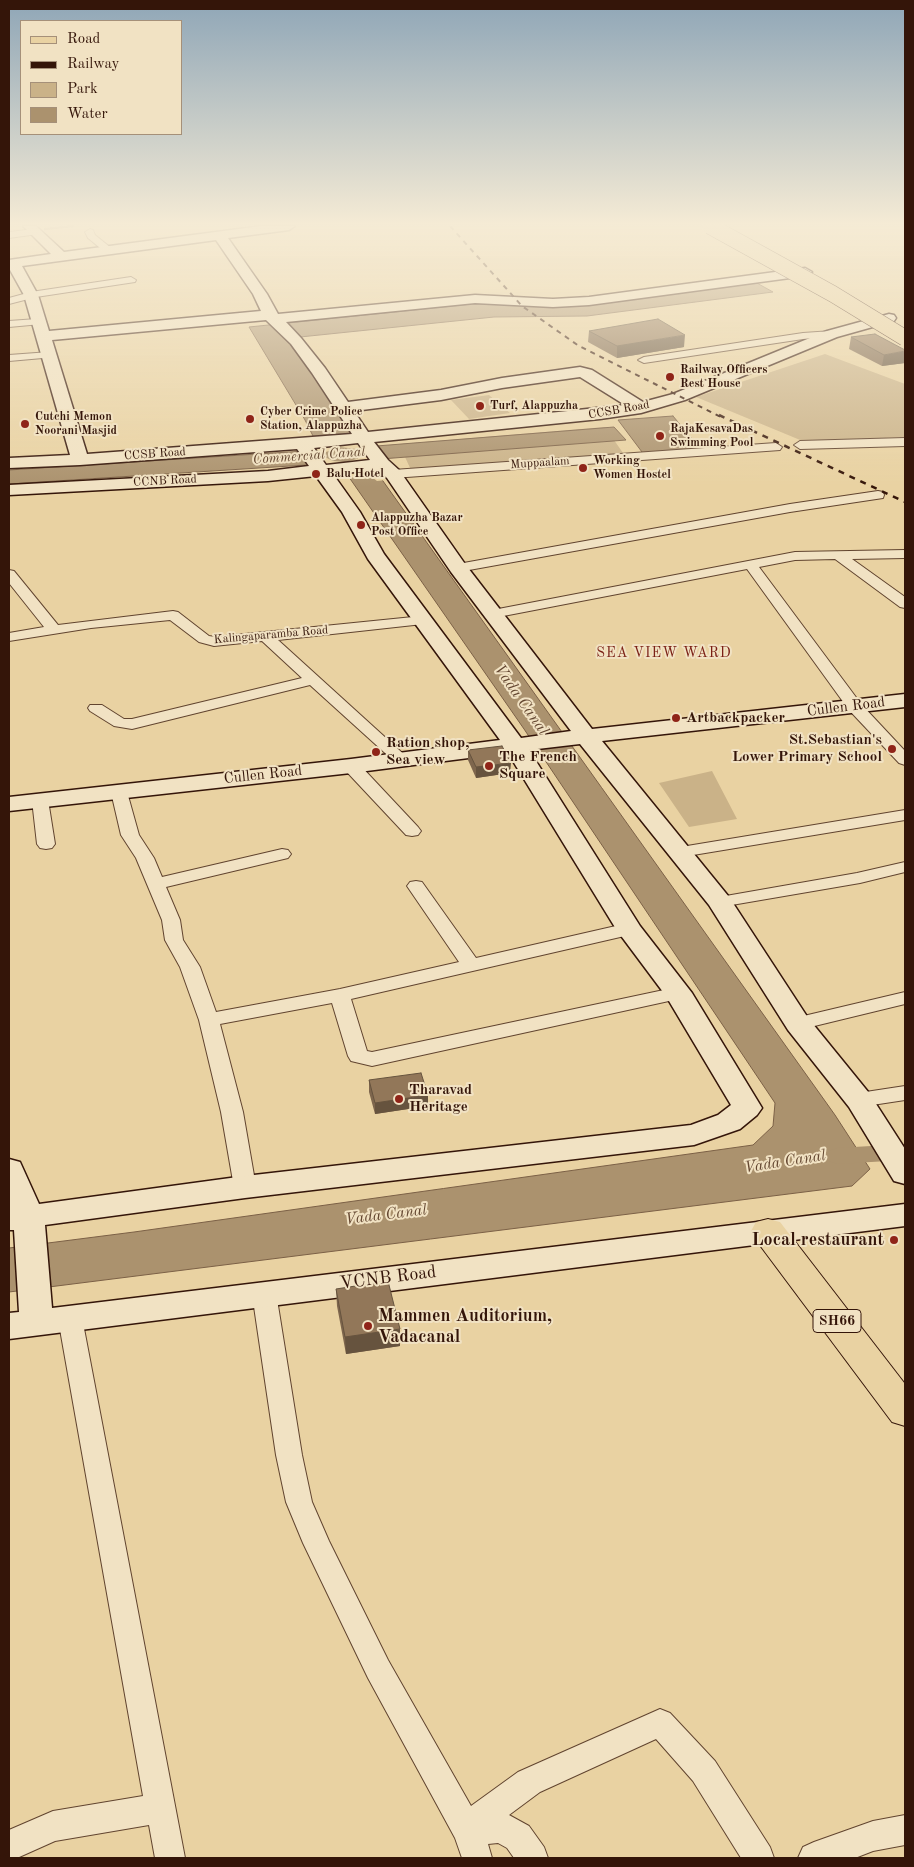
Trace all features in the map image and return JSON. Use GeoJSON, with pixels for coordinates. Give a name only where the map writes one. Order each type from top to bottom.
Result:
{"type":"FeatureCollection","features":[{"type":"Feature","properties":{"kind":"main road"},"geometry":{"type":"LineString","coordinates":[[36,313],[80,460]]}},
{"type":"Feature","properties":{"kind":"main road"},"geometry":{"type":"LineString","coordinates":[[271,313],[319,371],[374,455],[493,614],[581,736],[681,852],[720,902],[798,1024],[867,1112],[905,1173]]}},
{"type":"Feature","properties":{"kind":"main road"},"geometry":{"type":"LineString","coordinates":[[39,324],[275,319],[334,313]]}},
{"type":"Feature","properties":{"kind":"main road"},"geometry":{"type":"LineString","coordinates":[[864,313],[905,338]]}},
{"type":"Feature","properties":{"kind":"main road"},"geometry":{"type":"LineString","coordinates":[[881,313],[905,328]]}},
{"type":"Feature","properties":{"kind":"main road","name":"CCSB Road"},"geometry":{"type":"LineString","coordinates":[[374,455],[641,408],[688,393],[832,334],[890,318]]}},
{"type":"Feature","properties":{"kind":"main road"},"geometry":{"type":"LineString","coordinates":[[342,408],[441,395],[502,383],[580,372],[586,373],[641,408]]}},
{"type":"Feature","properties":{"kind":"main road"},"geometry":{"type":"LineString","coordinates":[[316,457],[374,455]]}},
{"type":"Feature","properties":{"kind":"main road"},"geometry":{"type":"LineString","coordinates":[[316,457],[374,455]]}},
{"type":"Feature","properties":{"kind":"main road"},"geometry":{"type":"LineString","coordinates":[[22,1221],[245,1187],[694,1135],[729,1122],[747,1108],[678,993],[629,929],[515,744],[375,554],[316,457]]}},
{"type":"Feature","properties":{"kind":"main road","name":"CCSB Road"},"geometry":{"type":"LineString","coordinates":[[9,463],[80,460],[316,457]]}},
{"type":"Feature","properties":{"kind":"main road","name":"CCNB Road"},"geometry":{"type":"LineString","coordinates":[[9,490],[316,457]]}},
{"type":"Feature","properties":{"kind":"main road","name":"Cullen Road"},"geometry":{"type":"LineString","coordinates":[[9,804],[351,766],[581,736],[905,700]]}},
{"type":"Feature","properties":{"kind":"main road"},"geometry":{"type":"LineString","coordinates":[[9,1170],[22,1221],[27,1319]]}},
{"type":"Feature","properties":{"kind":"main road","name":"VCNB Road"},"geometry":{"type":"LineString","coordinates":[[27,1319],[70,1318],[905,1215]]}},
{"type":"Feature","properties":{"kind":"main road","name":"SH66"},"geometry":{"type":"LineString","coordinates":[[768,1231],[905,1411]]}},
{"type":"Feature","properties":{"kind":"street"},"geometry":{"type":"LineString","coordinates":[[9,317],[39,324]]}},
{"type":"Feature","properties":{"kind":"street"},"geometry":{"type":"LineString","coordinates":[[9,324],[39,324]]}},
{"type":"Feature","properties":{"kind":"street"},"geometry":{"type":"LineString","coordinates":[[644,360],[803,336],[832,334]]}},
{"type":"Feature","properties":{"kind":"street"},"geometry":{"type":"LineString","coordinates":[[9,358],[50,355]]}},
{"type":"Feature","properties":{"kind":"street"},"geometry":{"type":"LineString","coordinates":[[800,445],[905,442]]}},
{"type":"Feature","properties":{"kind":"street","name":"Muppaalam"},"geometry":{"type":"LineString","coordinates":[[374,455],[776,447]]}},
{"type":"Feature","properties":{"kind":"street"},"geometry":{"type":"LineString","coordinates":[[458,568],[878,494]]}},
{"type":"Feature","properties":{"kind":"street"},"geometry":{"type":"LineString","coordinates":[[493,614],[795,556],[905,554]]}},
{"type":"Feature","properties":{"kind":"street"},"geometry":{"type":"LineString","coordinates":[[838,555],[905,604]]}},
{"type":"Feature","properties":{"kind":"street"},"geometry":{"type":"LineString","coordinates":[[750,564],[855,707],[905,760]]}},
{"type":"Feature","properties":{"kind":"street"},"geometry":{"type":"LineString","coordinates":[[9,574],[54,630]]}},
{"type":"Feature","properties":{"kind":"street","name":"Kalingaparamba Road"},"geometry":{"type":"LineString","coordinates":[[9,637],[173,614],[208,641],[266,637],[423,620]]}},
{"type":"Feature","properties":{"kind":"street"},"geometry":{"type":"LineString","coordinates":[[266,637],[401,759]]}},
{"type":"Feature","properties":{"kind":"street"},"geometry":{"type":"LineString","coordinates":[[96,708],[120,723],[132,724],[313,680]]}},
{"type":"Feature","properties":{"kind":"street"},"geometry":{"type":"LineString","coordinates":[[351,766],[412,832]]}},
{"type":"Feature","properties":{"kind":"street"},"geometry":{"type":"LineString","coordinates":[[120,792],[130,835],[145,858],[171,920],[174,940],[190,967],[209,1020],[232,1112],[245,1187]]}},
{"type":"Feature","properties":{"kind":"street"},"geometry":{"type":"LineString","coordinates":[[40,800],[46,844]]}},
{"type":"Feature","properties":{"kind":"street"},"geometry":{"type":"LineString","coordinates":[[681,852],[905,815]]}},
{"type":"Feature","properties":{"kind":"street"},"geometry":{"type":"LineString","coordinates":[[156,884],[282,854]]}},
{"type":"Feature","properties":{"kind":"street"},"geometry":{"type":"LineString","coordinates":[[720,902],[860,878],[905,867]]}},
{"type":"Feature","properties":{"kind":"street"},"geometry":{"type":"LineString","coordinates":[[416,886],[470,964]]}},
{"type":"Feature","properties":{"kind":"street"},"geometry":{"type":"LineString","coordinates":[[209,1020],[340,995],[629,929]]}},
{"type":"Feature","properties":{"kind":"street"},"geometry":{"type":"LineString","coordinates":[[340,995],[358,1056],[372,1059],[678,993]]}},
{"type":"Feature","properties":{"kind":"street"},"geometry":{"type":"LineString","coordinates":[[798,1024],[905,998]]}},
{"type":"Feature","properties":{"kind":"street"},"geometry":{"type":"LineString","coordinates":[[867,1112],[905,1093]]}},
{"type":"Feature","properties":{"kind":"street"},"geometry":{"type":"LineString","coordinates":[[264,1293],[288,1455],[299,1502],[316,1543],[378,1669],[471,1839]]}},
{"type":"Feature","properties":{"kind":"street"},"geometry":{"type":"LineString","coordinates":[[70,1318],[170,1858]]}},
{"type":"Feature","properties":{"kind":"street"},"geometry":{"type":"LineString","coordinates":[[471,1839],[529,1782],[660,1723],[704,1771],[759,1858]]}},
{"type":"Feature","properties":{"kind":"street"},"geometry":{"type":"LineString","coordinates":[[9,1846],[53,1826],[161,1808]]}},
{"type":"Feature","properties":{"kind":"street"},"geometry":{"type":"LineString","coordinates":[[471,1839],[500,1827],[518,1836],[533,1858]]}},
{"type":"Feature","properties":{"kind":"street"},"geometry":{"type":"LineString","coordinates":[[814,1858],[873,1836],[905,1830]]}},
{"type":"Feature","properties":{"kind":"green space"},"geometry":{"type":"Polygon","coordinates":[[[825,354],[905,384],[905,437],[805,442],[696,397],[825,354]]]}},
{"type":"Feature","properties":{"kind":"green space","name":"Turf, Alappuzha"},"geometry":{"type":"Polygon","coordinates":[[[489,395],[510,413],[469,419],[451,400],[489,395]]]}},
{"type":"Feature","properties":{"kind":"green space"},"geometry":{"type":"Polygon","coordinates":[[[605,427],[623,453],[411,470],[399,444],[605,427]]]}},
{"type":"Feature","properties":{"kind":"green space"},"geometry":{"type":"Polygon","coordinates":[[[712,771],[737,819],[689,827],[659,783],[712,771]]]}},
{"type":"Feature","properties":{"kind":"water"},"geometry":{"type":"Polygon","coordinates":[[[384,313],[609,313],[587,316],[494,317],[300,337],[364,447],[614,427],[626,440],[368,460],[835,1115],[870,1169],[852,1186],[9,1292],[9,1248],[753,1145],[773,1126],[775,1103],[524,729],[344,470],[337,463],[9,484],[9,470],[320,450],[305,420],[249,327],[384,313]]]}},
{"type":"Feature","properties":{"kind":"water","name":"RajaKesavaDas Swimming Pool"},"geometry":{"type":"Polygon","coordinates":[[[673,416],[702,451],[645,456],[618,420],[673,416]]]}},
{"type":"Feature","properties":{"kind":"pier"},"geometry":{"type":"Polygon","coordinates":[[[359,433],[366,444],[377,443],[387,461],[373,462],[386,480],[377,481],[369,475],[347,478],[342,472],[311,468],[299,449],[359,433]],[[340,447],[326,452],[325,457],[333,461],[345,462],[357,459],[362,455],[356,449],[340,447]]]}},
{"type":"Feature","properties":{"kind":"building"},"geometry":{"type":"Polygon","coordinates":[[[658,319],[685,335],[617,346],[589,331],[658,319]]]}},
{"type":"Feature","properties":{"kind":"building"},"geometry":{"type":"Polygon","coordinates":[[[875,334],[905,351],[884,355],[851,337],[875,334]]]}},
{"type":"Feature","properties":{"kind":"building"},"geometry":{"type":"Polygon","coordinates":[[[502,746],[511,763],[476,767],[468,750],[502,746]]]}},
{"type":"Feature","properties":{"kind":"building"},"geometry":{"type":"Polygon","coordinates":[[[421,1073],[428,1095],[375,1103],[369,1080],[421,1073]]]}},
{"type":"Feature","properties":{"kind":"building","name":"Mammen Auditorium, Vadacanal"},"geometry":{"type":"Polygon","coordinates":[[[388,1281],[400,1329],[345,1337],[336,1289],[388,1281]]]}},
{"type":"Feature","properties":{"kind":"waterway"},"geometry":{"type":"LineString","coordinates":[[837,1156],[905,1152]]}},
{"type":"Feature","properties":{"kind":"railway"},"geometry":{"type":"LineString","coordinates":[[532,313],[579,346],[721,417]]}},
{"type":"Feature","properties":{"kind":"railway"},"geometry":{"type":"LineString","coordinates":[[719,415],[905,502]]}},
{"type":"Feature","properties":{"kind":"place","name":"Railway Officers Rest House"},"geometry":{"type":"Point","coordinates":[670,377]}},
{"type":"Feature","properties":{"kind":"place","name":"Turf, Alappuzha"},"geometry":{"type":"Point","coordinates":[480,406]}},
{"type":"Feature","properties":{"kind":"place","name":"Cyber Crime Police Station, Alappuzha"},"geometry":{"type":"Point","coordinates":[250,419]}},
{"type":"Feature","properties":{"kind":"place","name":"Cutchi Memon Noorani Masjid"},"geometry":{"type":"Point","coordinates":[25,424]}},
{"type":"Feature","properties":{"kind":"place","name":"RajaKesavaDas Swimming Pool"},"geometry":{"type":"Point","coordinates":[660,436]}},
{"type":"Feature","properties":{"kind":"place","name":"Working Women Hostel"},"geometry":{"type":"Point","coordinates":[583,468]}},
{"type":"Feature","properties":{"kind":"place","name":"Balu Hotel"},"geometry":{"type":"Point","coordinates":[316,474]}},
{"type":"Feature","properties":{"kind":"place","name":"Alappuzha Bazar Post Office"},"geometry":{"type":"Point","coordinates":[361,525]}},
{"type":"Feature","properties":{"kind":"place","name":"Artbackpacker"},"geometry":{"type":"Point","coordinates":[676,718]}},
{"type":"Feature","properties":{"kind":"place","name":"St.Sebastian's Lower Primary School"},"geometry":{"type":"Point","coordinates":[892,749]}},
{"type":"Feature","properties":{"kind":"place","name":"Ration shop, Sea view"},"geometry":{"type":"Point","coordinates":[376,752]}},
{"type":"Feature","properties":{"kind":"place","name":"The French Square"},"geometry":{"type":"Point","coordinates":[489,766]}},
{"type":"Feature","properties":{"kind":"place","name":"Tharavad Heritage"},"geometry":{"type":"Point","coordinates":[399,1099]}},
{"type":"Feature","properties":{"kind":"place","name":"Local restaurant"},"geometry":{"type":"Point","coordinates":[894,1240]}},
{"type":"Feature","properties":{"kind":"place","name":"Mammen Auditorium, Vadacanal"},"geometry":{"type":"Point","coordinates":[368,1326]}},
{"type":"Feature","properties":{"kind":"district","name":"SEA VIEW WARD"},"geometry":{"type":"Point","coordinates":[664,653]}},
{"type":"Feature","properties":{"kind":"water label","name":"Commercial Canal"},"geometry":{"type":"Point","coordinates":[309,456]}},
{"type":"Feature","properties":{"kind":"water label","name":"Vada Canal"},"geometry":{"type":"Point","coordinates":[521,700]}},
{"type":"Feature","properties":{"kind":"water label","name":"Vada Canal"},"geometry":{"type":"Point","coordinates":[785,1162]}},
{"type":"Feature","properties":{"kind":"water label","name":"Vada Canal"},"geometry":{"type":"Point","coordinates":[386,1215]}}]}
